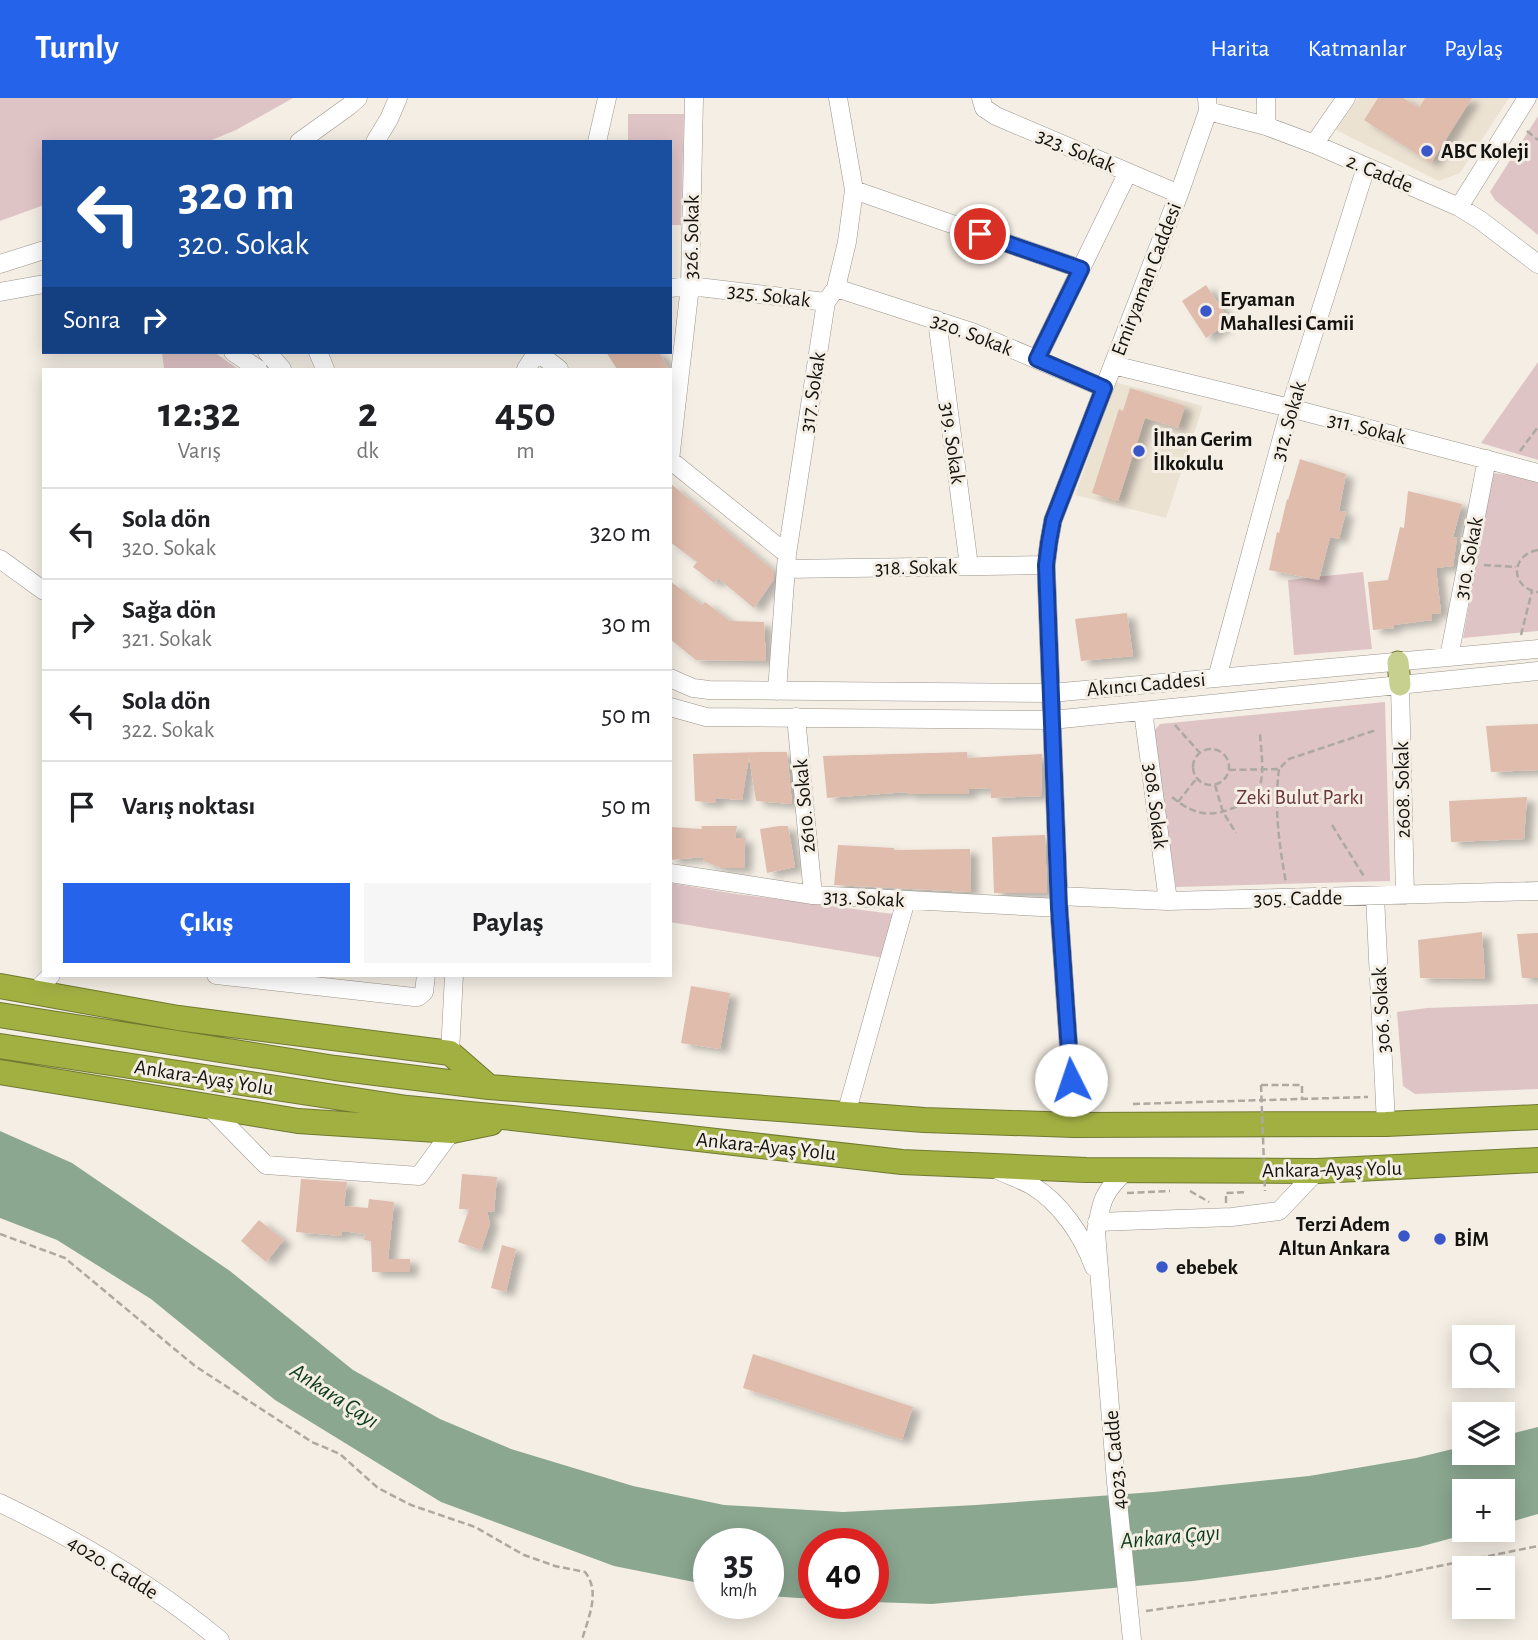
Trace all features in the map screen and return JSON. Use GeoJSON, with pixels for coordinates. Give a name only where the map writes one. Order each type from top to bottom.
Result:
{"type":"FeatureCollection","features":[{"type":"Feature","properties":{"kind":"highway"},"geometry":{"type":"LineString","coordinates":[[0,986],[43,983],[178,1018],[450,1053],[489,1087]]}},
{"type":"Feature","properties":{"kind":"highway","name":"Ankara-Ayaş Yolu"},"geometry":{"type":"LineString","coordinates":[[0,1015],[335,1068],[489,1087],[924,1120],[1074,1125],[1386,1124],[1538,1117]]}},
{"type":"Feature","properties":{"kind":"highway","name":"Ankara-Ayaş Yolu"},"geometry":{"type":"LineString","coordinates":[[0,1046],[407,1108],[902,1161],[1086,1170],[1317,1171],[1538,1160]]}},
{"type":"Feature","properties":{"kind":"highway"},"geometry":{"type":"LineString","coordinates":[[0,1072],[298,1121],[452,1131],[512,1118]]}},
{"type":"Feature","properties":{"kind":"main road"},"geometry":{"type":"LineString","coordinates":[[1398,662],[1400,685]]}},
{"type":"Feature","properties":{"kind":"street"},"geometry":{"type":"LineString","coordinates":[[302,140],[358,98]]}},
{"type":"Feature","properties":{"kind":"street"},"geometry":{"type":"LineString","coordinates":[[375,140],[398,98]]}},
{"type":"Feature","properties":{"kind":"street"},"geometry":{"type":"LineString","coordinates":[[597,140],[607,98]]}},
{"type":"Feature","properties":{"kind":"street","name":"326. Sokak"},"geometry":{"type":"LineString","coordinates":[[672,443],[690,286],[694,98]]}},
{"type":"Feature","properties":{"kind":"street","name":"317. Sokak"},"geometry":{"type":"LineString","coordinates":[[777,691],[786,561],[831,295],[847,242],[854,190],[838,98]]}},
{"type":"Feature","properties":{"kind":"street","name":"323. Sokak"},"geometry":{"type":"LineString","coordinates":[[981,98],[984,108],[996,116],[1179,194]]}},
{"type":"Feature","properties":{"kind":"street"},"geometry":{"type":"LineString","coordinates":[[1266,98],[1266,126]]}},
{"type":"Feature","properties":{"kind":"street"},"geometry":{"type":"LineString","coordinates":[[1314,144],[1346,98]]}},
{"type":"Feature","properties":{"kind":"street"},"geometry":{"type":"LineString","coordinates":[[1459,207],[1527,98]]}},
{"type":"Feature","properties":{"kind":"street","name":"2. Cadde"},"geometry":{"type":"LineString","coordinates":[[1207,104],[1314,144],[1459,207],[1538,264]]}},
{"type":"Feature","properties":{"kind":"street","name":"Emiryaman Caddesi"},"geometry":{"type":"LineString","coordinates":[[1074,1125],[1059,902],[1046,565],[1053,520],[1179,194],[1207,104]]}},
{"type":"Feature","properties":{"kind":"street","name":"312. Sokak"},"geometry":{"type":"LineString","coordinates":[[1217,678],[1290,408],[1366,167]]}},
{"type":"Feature","properties":{"kind":"street"},"geometry":{"type":"LineString","coordinates":[[1037,359],[1128,172]]}},
{"type":"Feature","properties":{"kind":"street"},"geometry":{"type":"LineString","coordinates":[[854,190],[1081,269]]}},
{"type":"Feature","properties":{"kind":"street"},"geometry":{"type":"LineString","coordinates":[[0,264],[42,251]]}},
{"type":"Feature","properties":{"kind":"street"},"geometry":{"type":"LineString","coordinates":[[4,291],[42,284]]}},
{"type":"Feature","properties":{"kind":"street","name":"325. Sokak"},"geometry":{"type":"LineString","coordinates":[[672,288],[690,286],[831,295]]}},
{"type":"Feature","properties":{"kind":"street"},"geometry":{"type":"LineString","coordinates":[[4,291],[42,293]]}},
{"type":"Feature","properties":{"kind":"street","name":"320. Sokak"},"geometry":{"type":"LineString","coordinates":[[831,295],[937,320],[1104,388]]}},
{"type":"Feature","properties":{"kind":"street","name":"319. Sokak"},"geometry":{"type":"LineString","coordinates":[[937,320],[969,566]]}},
{"type":"Feature","properties":{"kind":"street"},"geometry":{"type":"LineString","coordinates":[[236,354],[257,368]]}},
{"type":"Feature","properties":{"kind":"street"},"geometry":{"type":"LineString","coordinates":[[269,354],[281,368]]}},
{"type":"Feature","properties":{"kind":"street"},"geometry":{"type":"LineString","coordinates":[[540,354],[558,368]]}},
{"type":"Feature","properties":{"kind":"street","name":"311. Sokak"},"geometry":{"type":"LineString","coordinates":[[1113,365],[1538,473]]}},
{"type":"Feature","properties":{"kind":"street","name":"310. Sokak"},"geometry":{"type":"LineString","coordinates":[[1449,657],[1487,459]]}},
{"type":"Feature","properties":{"kind":"street"},"geometry":{"type":"LineString","coordinates":[[672,462],[786,561]]}},
{"type":"Feature","properties":{"kind":"street"},"geometry":{"type":"LineString","coordinates":[[0,559],[42,590]]}},
{"type":"Feature","properties":{"kind":"street","name":"318. Sokak"},"geometry":{"type":"LineString","coordinates":[[786,561],[969,566],[1046,565]]}},
{"type":"Feature","properties":{"kind":"street","name":"Akıncı Caddesi"},"geometry":{"type":"LineString","coordinates":[[672,679],[693,688],[709,690],[1051,692],[1538,649]]}},
{"type":"Feature","properties":{"kind":"street","name":"Akıncı Caddesi"},"geometry":{"type":"LineString","coordinates":[[672,708],[706,717],[1052,720],[1538,671]]}},
{"type":"Feature","properties":{"kind":"street","name":"2608. Sokak"},"geometry":{"type":"LineString","coordinates":[[1400,685],[1405,895]]}},
{"type":"Feature","properties":{"kind":"street","name":"308. Sokak"},"geometry":{"type":"LineString","coordinates":[[1152,710],[1168,901]]}},
{"type":"Feature","properties":{"kind":"street","name":"2610. Sokak"},"geometry":{"type":"LineString","coordinates":[[796,717],[813,895]]}},
{"type":"Feature","properties":{"kind":"street","name":"313. Sokak"},"geometry":{"type":"LineString","coordinates":[[672,873],[813,895],[906,900],[1059,902]]}},
{"type":"Feature","properties":{"kind":"street","name":"305. Cadde"},"geometry":{"type":"LineString","coordinates":[[1059,902],[1538,891]]}},
{"type":"Feature","properties":{"kind":"street","name":"306. Sokak"},"geometry":{"type":"LineString","coordinates":[[1375,896],[1386,1124]]}},
{"type":"Feature","properties":{"kind":"street"},"geometry":{"type":"LineString","coordinates":[[846,1114],[906,900]]}},
{"type":"Feature","properties":{"kind":"street"},"geometry":{"type":"LineString","coordinates":[[234,977],[418,997],[424,992],[426,977]]}},
{"type":"Feature","properties":{"kind":"street"},"geometry":{"type":"LineString","coordinates":[[450,1053],[454,977]]}},
{"type":"Feature","properties":{"kind":"street"},"geometry":{"type":"LineString","coordinates":[[209,1107],[266,1165],[419,1176],[452,1131]]}},
{"type":"Feature","properties":{"kind":"street","name":"4023. Cadde"},"geometry":{"type":"LineString","coordinates":[[988,1166],[1032,1186],[1052,1201],[1069,1221],[1088,1251],[1099,1280]]}},
{"type":"Feature","properties":{"kind":"street","name":"4023. Cadde"},"geometry":{"type":"LineString","coordinates":[[1126,1170],[1105,1194],[1096,1232],[1132,1640]]}},
{"type":"Feature","properties":{"kind":"street"},"geometry":{"type":"LineString","coordinates":[[1097,1222],[1233,1217],[1279,1211],[1317,1171]]}},
{"type":"Feature","properties":{"kind":"street","name":"4020. Cadde"},"geometry":{"type":"LineString","coordinates":[[0,1503],[49,1527],[129,1574],[199,1622],[220,1640]]}},
{"type":"Feature","properties":{"kind":"path"},"geometry":{"type":"LineString","coordinates":[[1510,465],[1538,427]]}},
{"type":"Feature","properties":{"kind":"path"},"geometry":{"type":"LineString","coordinates":[[1538,550],[1526,554],[1518,568],[1521,583],[1538,592]]}},
{"type":"Feature","properties":{"kind":"path"},"geometry":{"type":"LineString","coordinates":[[1467,563],[1518,568]]}},
{"type":"Feature","properties":{"kind":"path"},"geometry":{"type":"LineString","coordinates":[[1517,651],[1532,591]]}},
{"type":"Feature","properties":{"kind":"path"},"geometry":{"type":"LineString","coordinates":[[1152,710],[1200,753]]}},
{"type":"Feature","properties":{"kind":"path"},"geometry":{"type":"LineString","coordinates":[[1288,898],[1277,830],[1276,790],[1279,769],[1289,758],[1376,730]]}},
{"type":"Feature","properties":{"kind":"path"},"geometry":{"type":"LineString","coordinates":[[1172,797],[1198,813],[1213,814],[1247,802],[1258,792],[1262,769],[1260,734]]}},
{"type":"Feature","properties":{"kind":"path"},"geometry":{"type":"LineString","coordinates":[[1209,749],[1221,751],[1228,760],[1229,770],[1223,781],[1215,785],[1205,784],[1197,778],[1193,764],[1200,753],[1209,749]]}},
{"type":"Feature","properties":{"kind":"path"},"geometry":{"type":"LineString","coordinates":[[1229,770],[1279,769]]}},
{"type":"Feature","properties":{"kind":"path"},"geometry":{"type":"LineString","coordinates":[[1178,802],[1197,778]]}},
{"type":"Feature","properties":{"kind":"path"},"geometry":{"type":"LineString","coordinates":[[1215,785],[1223,812],[1236,833]]}},
{"type":"Feature","properties":{"kind":"path"},"geometry":{"type":"LineString","coordinates":[[1332,825],[1375,896]]}},
{"type":"Feature","properties":{"kind":"path"},"geometry":{"type":"LineString","coordinates":[[1265,1191],[1261,1085],[1302,1085],[1302,1100]]}},
{"type":"Feature","properties":{"kind":"path"},"geometry":{"type":"LineString","coordinates":[[1126,1104],[1385,1096]]}},
{"type":"Feature","properties":{"kind":"path"},"geometry":{"type":"LineString","coordinates":[[1105,1194],[1178,1191]]}},
{"type":"Feature","properties":{"kind":"path"},"geometry":{"type":"LineString","coordinates":[[1190,1191],[1210,1203],[1226,1204],[1226,1193]]}},
{"type":"Feature","properties":{"kind":"path"},"geometry":{"type":"LineString","coordinates":[[0,1234],[65,1258],[195,1366],[312,1442],[340,1454],[378,1488],[411,1505],[475,1527],[524,1555],[555,1566],[585,1572],[591,1578],[594,1597],[582,1640]]}},
{"type":"Feature","properties":{"kind":"path"},"geometry":{"type":"LineString","coordinates":[[1128,1606],[1380,1578],[1538,1546]]}},
{"type":"Feature","properties":{"kind":"shaded area","name":"ABC Koleji"},"geometry":{"type":"Polygon","coordinates":[[[1358,98],[1509,98],[1460,173],[1439,181],[1336,130],[1358,98]]]}},
{"type":"Feature","properties":{"kind":"shaded area","name":"İlhan Gerim İlkokulu"},"geometry":{"type":"Polygon","coordinates":[[[1115,382],[1203,406],[1166,518],[1075,495],[1115,382]]]}},
{"type":"Feature","properties":{"kind":"green space"},"geometry":{"type":"Polygon","coordinates":[[[0,98],[293,98],[236,130],[212,140],[42,140],[42,206],[0,221],[0,98]]]}},
{"type":"Feature","properties":{"kind":"green space"},"geometry":{"type":"Polygon","coordinates":[[[628,114],[684,114],[681,225],[672,225],[672,140],[628,140],[628,114]]]}},
{"type":"Feature","properties":{"kind":"green space"},"geometry":{"type":"Polygon","coordinates":[[[1538,116],[1538,235],[1495,200],[1490,192],[1538,116]]]}},
{"type":"Feature","properties":{"kind":"green space"},"geometry":{"type":"Polygon","coordinates":[[[162,354],[217,354],[237,368],[164,368],[162,354]]]}},
{"type":"Feature","properties":{"kind":"green space"},"geometry":{"type":"Polygon","coordinates":[[[1538,362],[1538,460],[1481,443],[1538,362]]]}},
{"type":"Feature","properties":{"kind":"green space"},"geometry":{"type":"Polygon","coordinates":[[[1493,473],[1533,478],[1538,483],[1538,631],[1463,638],[1493,473]]]}},
{"type":"Feature","properties":{"kind":"green space"},"geometry":{"type":"Polygon","coordinates":[[[1363,572],[1372,649],[1294,655],[1288,580],[1363,572]]]}},
{"type":"Feature","properties":{"kind":"green space","name":"Zeki Bulut Parkı"},"geometry":{"type":"Polygon","coordinates":[[[1385,702],[1390,881],[1176,887],[1152,733],[1160,724],[1385,702]]]}},
{"type":"Feature","properties":{"kind":"green space"},"geometry":{"type":"Polygon","coordinates":[[[672,883],[893,914],[884,958],[672,922],[672,883]]]}},
{"type":"Feature","properties":{"kind":"green space"},"geometry":{"type":"Polygon","coordinates":[[[1538,1004],[1538,1089],[1415,1094],[1403,1086],[1397,1012],[1427,1008],[1538,1004]]]}},
{"type":"Feature","properties":{"kind":"water","name":"Ankara Çayı"},"geometry":{"type":"Polygon","coordinates":[[[0,1131],[72,1163],[230,1271],[353,1370],[440,1419],[511,1449],[633,1486],[724,1505],[843,1512],[1154,1492],[1309,1476],[1452,1449],[1452,1465],[1515,1465],[1515,1433],[1538,1427],[1538,1514],[1515,1521],[1515,1479],[1452,1479],[1452,1538],[1419,1547],[1193,1581],[932,1604],[889,1603],[889,1528],[798,1528],[798,1598],[784,1597],[784,1528],[693,1528],[693,1582],[614,1566],[441,1502],[275,1400],[151,1299],[57,1240],[0,1218],[0,1131]]]}},
{"type":"Feature","properties":{"kind":"building"},"geometry":{"type":"Polygon","coordinates":[[[1378,98],[1403,98],[1419,108],[1425,98],[1472,98],[1431,163],[1364,120],[1378,98]]]}},
{"type":"Feature","properties":{"kind":"building","name":"Eryaman Mahallesi Camii"},"geometry":{"type":"Polygon","coordinates":[[[1206,285],[1230,321],[1206,338],[1182,301],[1206,285]]]}},
{"type":"Feature","properties":{"kind":"building"},"geometry":{"type":"Polygon","coordinates":[[[607,354],[660,354],[668,368],[616,368],[607,354]]]}},
{"type":"Feature","properties":{"kind":"building"},"geometry":{"type":"Polygon","coordinates":[[[1130,388],[1185,406],[1178,428],[1145,418],[1118,501],[1092,493],[1119,409],[1123,411],[1130,388]]]}},
{"type":"Feature","properties":{"kind":"building"},"geometry":{"type":"Polygon","coordinates":[[[1300,459],[1346,474],[1339,511],[1346,512],[1339,539],[1330,537],[1319,580],[1269,570],[1277,532],[1279,533],[1300,459]]]}},
{"type":"Feature","properties":{"kind":"building"},"geometry":{"type":"Polygon","coordinates":[[[672,485],[774,571],[774,579],[754,608],[718,578],[714,583],[693,567],[697,562],[672,543],[672,485]]]}},
{"type":"Feature","properties":{"kind":"building"},"geometry":{"type":"Polygon","coordinates":[[[1408,491],[1462,504],[1453,537],[1457,538],[1453,566],[1436,568],[1441,613],[1432,614],[1432,620],[1373,630],[1368,582],[1388,580],[1400,527],[1404,528],[1408,491]]]}},
{"type":"Feature","properties":{"kind":"building"},"geometry":{"type":"Polygon","coordinates":[[[672,582],[702,605],[705,602],[730,621],[764,622],[766,661],[696,660],[672,641],[672,582]]]}},
{"type":"Feature","properties":{"kind":"building"},"geometry":{"type":"Polygon","coordinates":[[[1127,613],[1133,656],[1081,661],[1075,619],[1127,613]]]}},
{"type":"Feature","properties":{"kind":"building"},"geometry":{"type":"Polygon","coordinates":[[[1538,724],[1538,770],[1491,772],[1486,726],[1538,724]]]}},
{"type":"Feature","properties":{"kind":"building"},"geometry":{"type":"Polygon","coordinates":[[[787,752],[792,804],[756,801],[749,757],[742,800],[716,798],[716,803],[695,801],[693,754],[787,752]]]}},
{"type":"Feature","properties":{"kind":"building"},"geometry":{"type":"Polygon","coordinates":[[[967,752],[967,758],[1042,754],[1041,796],[991,798],[991,788],[968,789],[969,794],[907,792],[827,798],[823,756],[967,752]]]}},
{"type":"Feature","properties":{"kind":"building"},"geometry":{"type":"Polygon","coordinates":[[[1527,797],[1524,839],[1451,842],[1449,801],[1527,797]]]}},
{"type":"Feature","properties":{"kind":"building"},"geometry":{"type":"Polygon","coordinates":[[[701,826],[737,826],[735,838],[745,838],[744,868],[721,868],[703,861],[703,857],[672,860],[672,827],[702,829],[701,826]]]}},
{"type":"Feature","properties":{"kind":"building"},"geometry":{"type":"Polygon","coordinates":[[[788,826],[795,867],[767,873],[760,829],[788,826]]]}},
{"type":"Feature","properties":{"kind":"building"},"geometry":{"type":"Polygon","coordinates":[[[1045,835],[1047,893],[994,893],[992,837],[1045,835]]]}},
{"type":"Feature","properties":{"kind":"building"},"geometry":{"type":"Polygon","coordinates":[[[838,845],[894,850],[970,849],[971,892],[834,885],[838,845]]]}},
{"type":"Feature","properties":{"kind":"building"},"geometry":{"type":"Polygon","coordinates":[[[1482,932],[1485,979],[1420,978],[1418,940],[1482,932]]]}},
{"type":"Feature","properties":{"kind":"building"},"geometry":{"type":"Polygon","coordinates":[[[1538,933],[1538,978],[1522,978],[1517,934],[1538,933]]]}},
{"type":"Feature","properties":{"kind":"building"},"geometry":{"type":"Polygon","coordinates":[[[691,986],[730,993],[720,1049],[681,1043],[691,986]]]}},
{"type":"Feature","properties":{"kind":"building"},"geometry":{"type":"Polygon","coordinates":[[[462,1174],[497,1177],[494,1212],[487,1211],[490,1224],[481,1250],[458,1242],[469,1209],[459,1209],[462,1174]]]}},
{"type":"Feature","properties":{"kind":"building"},"geometry":{"type":"Polygon","coordinates":[[[301,1179],[347,1182],[344,1206],[368,1208],[369,1199],[394,1202],[388,1259],[410,1259],[410,1272],[372,1272],[371,1241],[364,1240],[365,1234],[342,1231],[341,1236],[296,1232],[301,1179]]]}},
{"type":"Feature","properties":{"kind":"building"},"geometry":{"type":"Polygon","coordinates":[[[259,1220],[284,1240],[266,1262],[241,1241],[259,1220]]]}},
{"type":"Feature","properties":{"kind":"building"},"geometry":{"type":"Polygon","coordinates":[[[502,1245],[516,1249],[506,1292],[491,1288],[502,1245]]]}},
{"type":"Feature","properties":{"kind":"building"},"geometry":{"type":"Polygon","coordinates":[[[753,1354],[913,1407],[902,1440],[743,1388],[753,1354]]]}},
{"type":"Feature","properties":{"kind":"place","name":"ABC Koleji"},"geometry":{"type":"Point","coordinates":[1427,151]}},
{"type":"Feature","properties":{"kind":"place","name":"Eryaman Mahallesi Camii"},"geometry":{"type":"Point","coordinates":[1206,311]}},
{"type":"Feature","properties":{"kind":"place","name":"İlhan Gerim İlkokulu"},"geometry":{"type":"Point","coordinates":[1139,451]}},
{"type":"Feature","properties":{"kind":"place","name":"Terzi Adem Altun Ankara"},"geometry":{"type":"Point","coordinates":[1404,1236]}},
{"type":"Feature","properties":{"kind":"place","name":"BİM"},"geometry":{"type":"Point","coordinates":[1440,1239]}},
{"type":"Feature","properties":{"kind":"place","name":"ebebek"},"geometry":{"type":"Point","coordinates":[1162,1267]}},
{"type":"Feature","properties":{"kind":"route"},"geometry":{"type":"LineString","coordinates":[[980,234],[1081,269],[1037,359],[1104,388],[1053,520],[1046,565],[1059,908],[1071,1080]]}}]}
